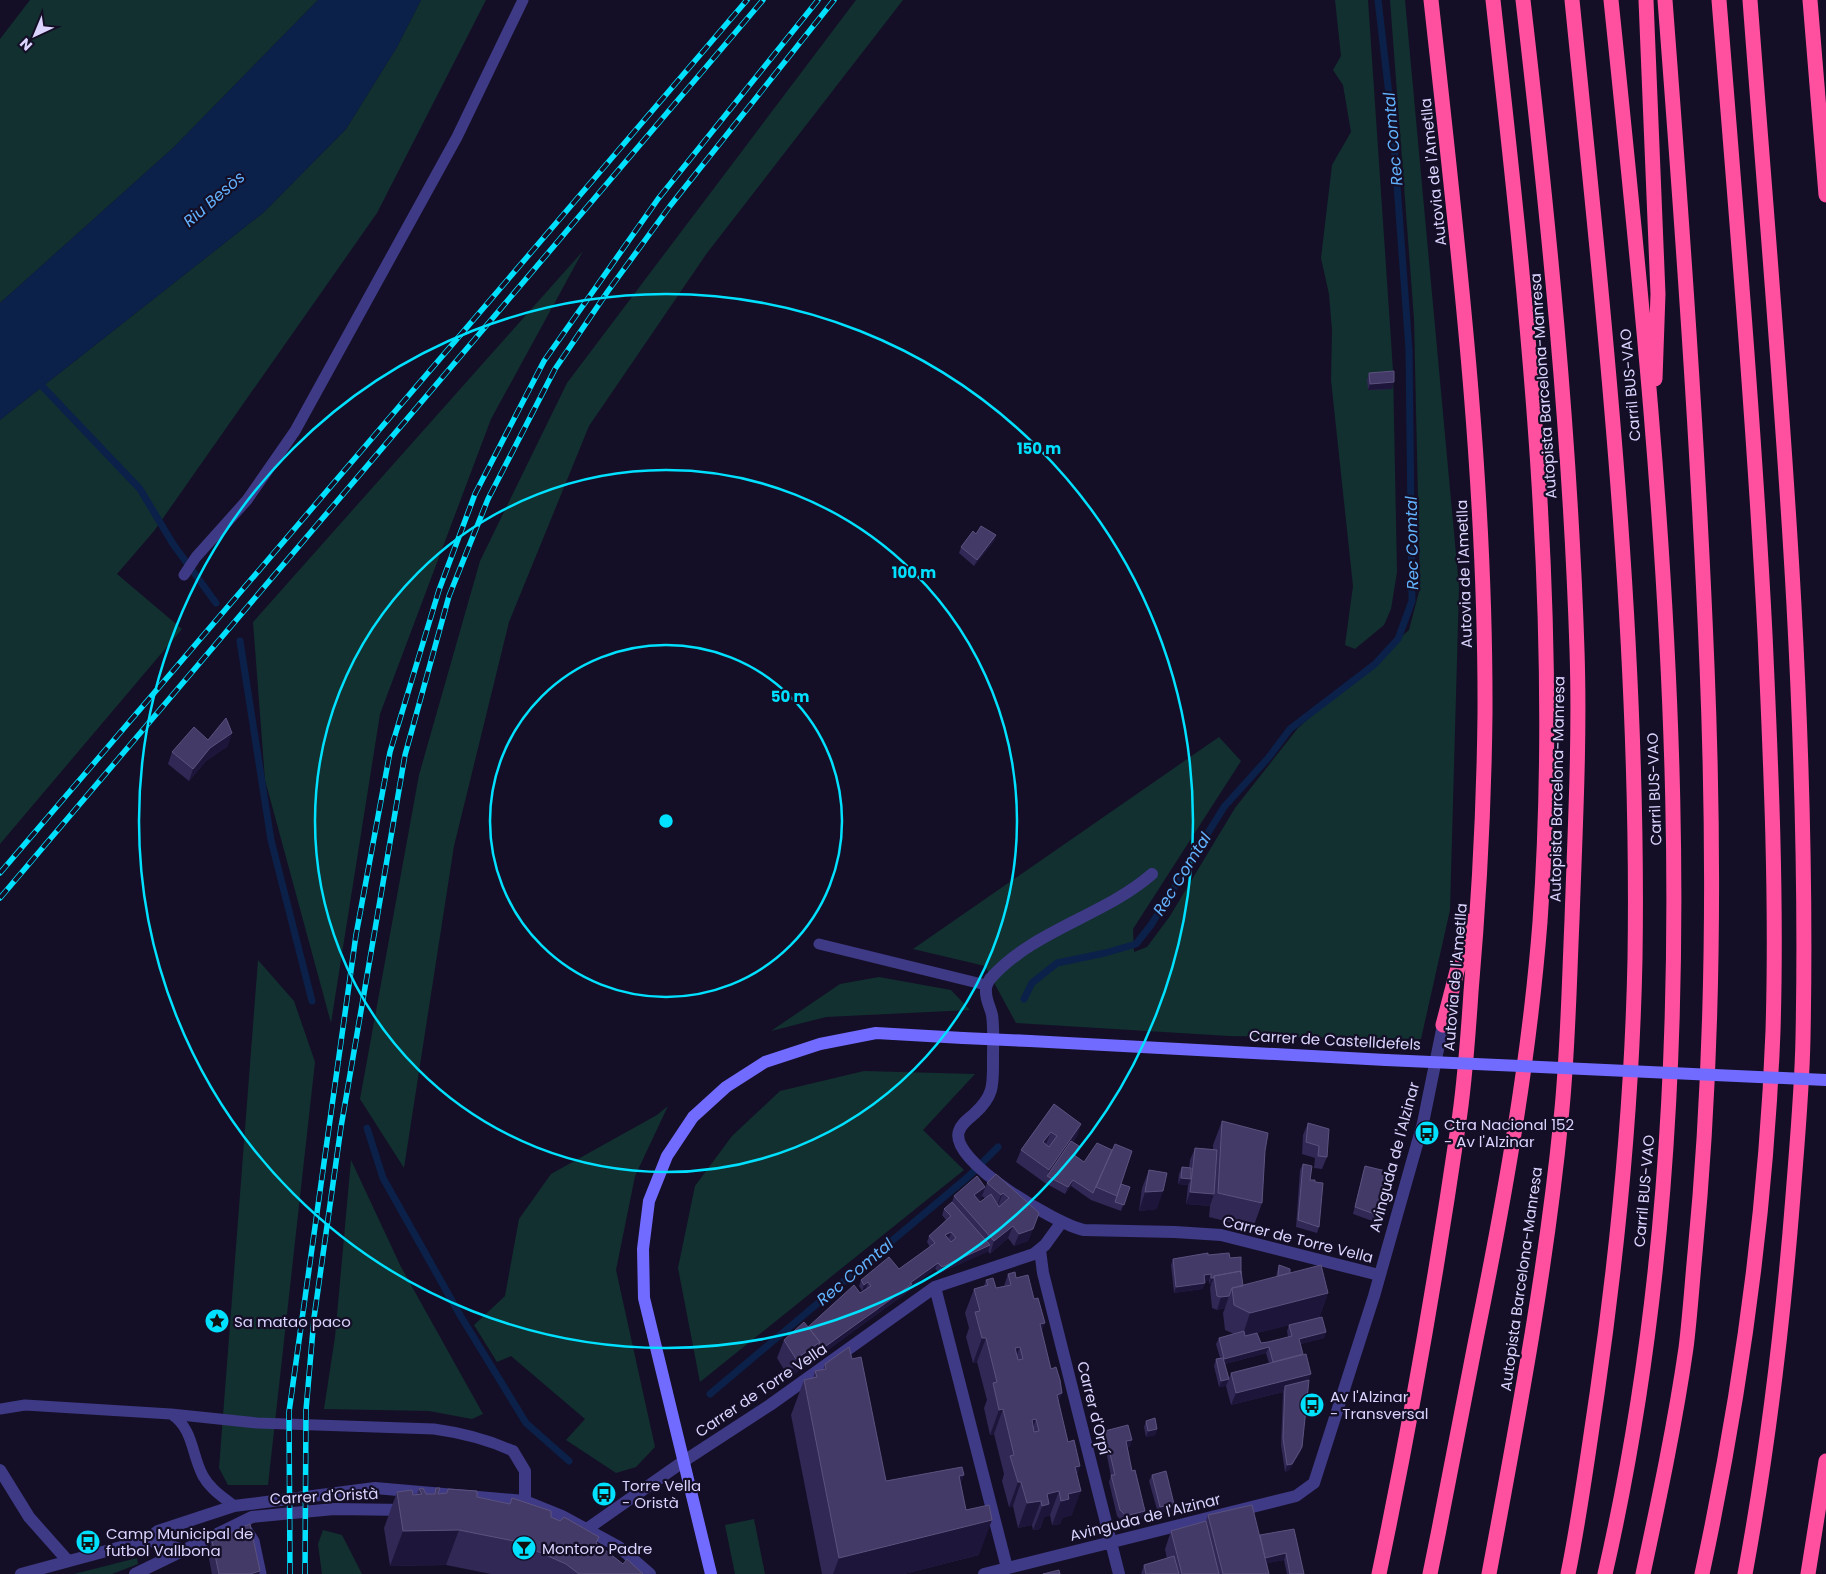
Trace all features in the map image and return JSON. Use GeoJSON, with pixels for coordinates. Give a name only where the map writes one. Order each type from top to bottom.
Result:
{"type":"FeatureCollection","features":[{"type":"Feature","properties":{"kind":"highway","name":"Autovia de l'Ametlla"},"geometry":{"type":"LineString","coordinates":[[1379,1574],[1406,1446],[1455,1148],[1469,1020],[1480,886],[1485,712],[1483,572],[1476,453],[1462,282],[1432,0]]}},
{"type":"Feature","properties":{"kind":"highway"},"geometry":{"type":"LineString","coordinates":[[1430,1574],[1490,1273],[1512,1150],[1534,990],[1543,851],[1547,699],[1542,542],[1534,423],[1512,170],[1493,0]]}},
{"type":"Feature","properties":{"kind":"highway","name":"Autopista Barcelona-Manresa"},"geometry":{"type":"LineString","coordinates":[[1489,1574],[1522,1400],[1551,1212],[1562,1114],[1577,757],[1577,652],[1565,432],[1547,212],[1524,0]]}},
{"type":"Feature","properties":{"kind":"highway"},"geometry":{"type":"LineString","coordinates":[[1568,1574],[1603,1349],[1624,1169],[1633,1017],[1635,925],[1634,779],[1619,520],[1572,0]]}},
{"type":"Feature","properties":{"kind":"highway","name":"Carril BUS-VAO"},"geometry":{"type":"LineString","coordinates":[[1605,1574],[1633,1434],[1647,1340],[1666,1135],[1671,1026],[1674,855],[1662,572],[1612,0]]}},
{"type":"Feature","properties":{"kind":"highway"},"geometry":{"type":"LineString","coordinates":[[1646,0],[1658,294],[1653,455]]}},
{"type":"Feature","properties":{"kind":"highway"},"geometry":{"type":"LineString","coordinates":[[1643,1574],[1670,1450],[1686,1343],[1704,1161],[1711,1026],[1711,776],[1703,565],[1686,274],[1664,0]]}},
{"type":"Feature","properties":{"kind":"highway"},"geometry":{"type":"LineString","coordinates":[[1702,1574],[1727,1460],[1747,1333],[1758,1242],[1773,1012],[1773,810],[1762,587],[1744,315],[1719,0]]}},
{"type":"Feature","properties":{"kind":"highway"},"geometry":{"type":"LineString","coordinates":[[1745,1574],[1779,1353],[1789,1242],[1803,1043],[1805,869],[1800,701],[1750,0]]}},
{"type":"Feature","properties":{"kind":"highway"},"geometry":{"type":"LineString","coordinates":[[1810,0],[1826,194]]}},
{"type":"Feature","properties":{"kind":"highway"},"geometry":{"type":"LineString","coordinates":[[1443,1025],[1480,886]]}},
{"type":"Feature","properties":{"kind":"highway"},"geometry":{"type":"LineString","coordinates":[[1808,1574],[1826,1460]]}},
{"type":"Feature","properties":{"kind":"street"},"geometry":{"type":"LineString","coordinates":[[1061,1223],[1020,1199],[973,1160],[960,1144],[958,1137],[962,1124],[985,1104],[993,1088],[993,1022],[987,1002],[986,985],[1002,969],[1030,947],[1132,888],[1152,874]]}},
{"type":"Feature","properties":{"kind":"street","name":"Avinguda de l'Alzinar"},"geometry":{"type":"LineString","coordinates":[[984,1574],[1296,1496],[1314,1483],[1379,1275],[1423,1123],[1443,1025]]}},
{"type":"Feature","properties":{"kind":"street","name":"Carrer de Castelldefels"},"geometry":{"type":"LineString","coordinates":[[711,1574],[644,1298],[643,1249],[649,1201],[667,1156],[693,1117],[726,1086],[765,1062],[820,1044],[876,1034],[1826,1080]]}},
{"type":"Feature","properties":{"kind":"street","name":"Carrer de Torre Vella"},"geometry":{"type":"LineString","coordinates":[[587,1529],[684,1460],[770,1405],[936,1287],[1022,1259],[1040,1250],[1061,1223],[1084,1230],[1221,1235],[1379,1275]]}},
{"type":"Feature","properties":{"kind":"street","name":"Carrer d'Orpí"},"geometry":{"type":"LineString","coordinates":[[1040,1250],[1043,1272],[1119,1574]]}},
{"type":"Feature","properties":{"kind":"street"},"geometry":{"type":"LineString","coordinates":[[936,1287],[1008,1568]]}},
{"type":"Feature","properties":{"kind":"street"},"geometry":{"type":"LineString","coordinates":[[494,1511],[525,1501],[525,1471],[513,1451]]}},
{"type":"Feature","properties":{"kind":"street"},"geometry":{"type":"LineString","coordinates":[[0,1470],[30,1517],[68,1561]]}},
{"type":"Feature","properties":{"kind":"street","name":"Carrer d'Oristà"},"geometry":{"type":"LineString","coordinates":[[147,1540],[158,1531],[234,1506],[375,1488],[525,1501],[587,1529],[619,1547],[650,1574]]}},
{"type":"Feature","properties":{"kind":"street","name":"Carrer d'Oristà"},"geometry":{"type":"LineString","coordinates":[[135,1574],[252,1517],[324,1510],[423,1510]]}},
{"type":"Feature","properties":{"kind":"street"},"geometry":{"type":"LineString","coordinates":[[21,1574],[147,1540],[185,1550]]}},
{"type":"Feature","properties":{"kind":"lane"},"geometry":{"type":"LineString","coordinates":[[184,575],[196,557],[247,500],[295,432],[457,137],[524,0]]}},
{"type":"Feature","properties":{"kind":"lane"},"geometry":{"type":"LineString","coordinates":[[819,944],[986,985]]}},
{"type":"Feature","properties":{"kind":"lane"},"geometry":{"type":"LineString","coordinates":[[0,1410],[25,1405],[171,1414],[257,1423],[434,1429],[462,1432],[486,1439],[513,1451]]}},
{"type":"Feature","properties":{"kind":"lane"},"geometry":{"type":"LineString","coordinates":[[171,1414],[180,1420],[187,1429],[203,1476],[215,1491],[234,1506]]}},
{"type":"Feature","properties":{"kind":"lane"},"geometry":{"type":"LineString","coordinates":[[242,1522],[254,1541],[261,1574]]}},
{"type":"Feature","properties":{"kind":"green space"},"geometry":{"type":"Polygon","coordinates":[[[30,0],[318,0],[173,148],[0,303],[0,39],[30,0]]]}},
{"type":"Feature","properties":{"kind":"green space"},"geometry":{"type":"Polygon","coordinates":[[[421,0],[486,0],[377,213],[154,531],[117,574],[182,629],[0,844],[0,420],[264,212],[346,129],[397,47],[421,0]]]}},
{"type":"Feature","properties":{"kind":"green space"},"geometry":{"type":"Polygon","coordinates":[[[856,0],[903,0],[707,253],[589,426],[509,622],[454,846],[404,1168],[360,1099],[419,775],[480,561],[567,383],[856,0]]]}},
{"type":"Feature","properties":{"kind":"green space"},"geometry":{"type":"Polygon","coordinates":[[[1335,0],[1368,0],[1393,370],[1397,572],[1391,609],[1384,625],[1355,649],[1345,645],[1353,586],[1331,380],[1332,330],[1329,294],[1321,258],[1332,165],[1351,132],[1343,85],[1333,70],[1341,56],[1335,0]]]}},
{"type":"Feature","properties":{"kind":"green space"},"geometry":{"type":"Polygon","coordinates":[[[1390,0],[1405,0],[1459,587],[1450,910],[1421,1039],[1229,1036],[1016,1023],[985,966],[913,949],[1219,737],[1241,761],[1133,929],[1134,952],[1147,947],[1170,916],[1235,808],[1298,728],[1409,630],[1420,588],[1414,319],[1390,0]]]}},
{"type":"Feature","properties":{"kind":"green space"},"geometry":{"type":"Polygon","coordinates":[[[583,251],[491,419],[380,714],[331,1023],[265,780],[253,622],[583,251]]]}},
{"type":"Feature","properties":{"kind":"green space"},"geometry":{"type":"Polygon","coordinates":[[[258,960],[294,1001],[315,1062],[268,1485],[228,1485],[219,1468],[258,960]]]}},
{"type":"Feature","properties":{"kind":"green space"},"geometry":{"type":"Polygon","coordinates":[[[879,977],[951,990],[970,1010],[826,1017],[771,1031],[840,984],[879,977]]]}},
{"type":"Feature","properties":{"kind":"green space"},"geometry":{"type":"Polygon","coordinates":[[[864,1071],[975,1074],[923,1130],[964,1170],[700,1382],[678,1268],[695,1186],[732,1136],[780,1091],[864,1071]]]}},
{"type":"Feature","properties":{"kind":"green space"},"geometry":{"type":"Polygon","coordinates":[[[668,1106],[635,1176],[616,1270],[655,1447],[636,1467],[616,1473],[566,1440],[585,1419],[511,1356],[497,1362],[474,1325],[505,1296],[519,1219],[551,1174],[657,1115],[668,1106]]]}},
{"type":"Feature","properties":{"kind":"green space"},"geometry":{"type":"Polygon","coordinates":[[[351,1160],[401,1267],[483,1414],[472,1419],[429,1411],[324,1409],[335,1337],[351,1160]]]}},
{"type":"Feature","properties":{"kind":"green space"},"geometry":{"type":"Polygon","coordinates":[[[754,1519],[765,1574],[735,1574],[725,1525],[754,1519]]]}},
{"type":"Feature","properties":{"kind":"green space"},"geometry":{"type":"Polygon","coordinates":[[[323,1530],[342,1535],[362,1574],[322,1574],[318,1544],[323,1530]]]}},
{"type":"Feature","properties":{"kind":"green space"},"geometry":{"type":"Polygon","coordinates":[[[137,1558],[138,1564],[112,1574],[74,1574],[137,1558]]]}},
{"type":"Feature","properties":{"kind":"water","name":"Riu Besòs"},"geometry":{"type":"Polygon","coordinates":[[[318,0],[421,0],[397,47],[346,129],[264,212],[0,420],[0,303],[173,148],[318,0]]]}},
{"type":"Feature","properties":{"kind":"building"},"geometry":{"type":"Polygon","coordinates":[[[1394,371],[1394,382],[1370,384],[1369,373],[1394,371]]]}},
{"type":"Feature","properties":{"kind":"building"},"geometry":{"type":"Polygon","coordinates":[[[981,526],[996,535],[977,560],[961,547],[973,531],[976,534],[981,526]]]}},
{"type":"Feature","properties":{"kind":"building"},"geometry":{"type":"Polygon","coordinates":[[[226,718],[232,733],[210,748],[193,769],[172,752],[194,727],[208,740],[226,718]]]}},
{"type":"Feature","properties":{"kind":"building"},"geometry":{"type":"Polygon","coordinates":[[[1054,1104],[1081,1124],[1049,1170],[1021,1150],[1054,1104]],[[1051,1132],[1043,1142],[1049,1147],[1057,1136],[1051,1132]]]}},
{"type":"Feature","properties":{"kind":"building"},"geometry":{"type":"Polygon","coordinates":[[[1222,1121],[1268,1133],[1262,1203],[1218,1193],[1222,1121]]]}},
{"type":"Feature","properties":{"kind":"building"},"geometry":{"type":"Polygon","coordinates":[[[1308,1123],[1329,1129],[1327,1157],[1318,1156],[1319,1146],[1306,1142],[1308,1123]]]}},
{"type":"Feature","properties":{"kind":"building"},"geometry":{"type":"Polygon","coordinates":[[[1071,1141],[1079,1146],[1074,1155],[1084,1162],[1097,1143],[1112,1150],[1093,1193],[1073,1180],[1068,1187],[1047,1176],[1071,1141]]]}},
{"type":"Feature","properties":{"kind":"building"},"geometry":{"type":"Polygon","coordinates":[[[1115,1144],[1132,1151],[1117,1196],[1096,1187],[1115,1144]]]}},
{"type":"Feature","properties":{"kind":"building"},"geometry":{"type":"Polygon","coordinates":[[[1195,1148],[1217,1150],[1214,1194],[1190,1192],[1195,1148]]]}},
{"type":"Feature","properties":{"kind":"building"},"geometry":{"type":"Polygon","coordinates":[[[1303,1164],[1312,1166],[1310,1180],[1323,1183],[1319,1227],[1298,1220],[1303,1164]]]}},
{"type":"Feature","properties":{"kind":"building"},"geometry":{"type":"Polygon","coordinates":[[[1365,1166],[1394,1173],[1383,1217],[1355,1207],[1365,1166]]]}},
{"type":"Feature","properties":{"kind":"building"},"geometry":{"type":"Polygon","coordinates":[[[1182,1167],[1191,1168],[1191,1179],[1181,1178],[1182,1167]]]}},
{"type":"Feature","properties":{"kind":"building"},"geometry":{"type":"Polygon","coordinates":[[[1149,1170],[1167,1173],[1163,1191],[1145,1192],[1149,1170]]]}},
{"type":"Feature","properties":{"kind":"building"},"geometry":{"type":"Polygon","coordinates":[[[996,1174],[1039,1213],[1033,1229],[1019,1234],[1013,1226],[994,1241],[954,1196],[977,1176],[985,1187],[974,1195],[980,1202],[991,1194],[999,1207],[1009,1198],[1003,1193],[1001,1195],[987,1183],[996,1174]]]}},
{"type":"Feature","properties":{"kind":"building"},"geometry":{"type":"Polygon","coordinates":[[[1121,1184],[1130,1187],[1124,1205],[1115,1202],[1121,1184]]]}},
{"type":"Feature","properties":{"kind":"building"},"geometry":{"type":"Polygon","coordinates":[[[952,1202],[990,1245],[942,1267],[938,1263],[815,1354],[820,1342],[808,1327],[854,1285],[860,1293],[871,1286],[868,1282],[864,1285],[861,1280],[889,1257],[899,1269],[935,1243],[929,1236],[951,1216],[944,1209],[952,1202]],[[951,1232],[945,1235],[951,1242],[956,1238],[951,1232]]]}},
{"type":"Feature","properties":{"kind":"building"},"geometry":{"type":"Polygon","coordinates":[[[1208,1253],[1208,1255],[1229,1253],[1230,1258],[1241,1257],[1241,1271],[1214,1276],[1214,1278],[1211,1278],[1211,1274],[1204,1275],[1205,1283],[1176,1287],[1173,1259],[1208,1253]]]}},
{"type":"Feature","properties":{"kind":"building"},"geometry":{"type":"Polygon","coordinates":[[[1279,1265],[1290,1269],[1290,1273],[1278,1276],[1279,1265]]]}},
{"type":"Feature","properties":{"kind":"building"},"geometry":{"type":"Polygon","coordinates":[[[1321,1265],[1328,1293],[1250,1313],[1234,1305],[1232,1288],[1321,1265]]]}},
{"type":"Feature","properties":{"kind":"building"},"geometry":{"type":"Polygon","coordinates":[[[1241,1271],[1243,1286],[1232,1288],[1229,1296],[1217,1296],[1214,1276],[1241,1271]]]}},
{"type":"Feature","properties":{"kind":"building"},"geometry":{"type":"Polygon","coordinates":[[[1015,1272],[1016,1278],[1028,1275],[1034,1299],[1038,1298],[1045,1323],[1040,1324],[1051,1369],[1056,1367],[1060,1380],[1062,1393],[1057,1395],[1068,1442],[1074,1440],[1080,1466],[1075,1467],[1081,1491],[1068,1494],[1069,1499],[1061,1501],[1059,1491],[1047,1494],[1049,1504],[1042,1506],[1041,1501],[1027,1503],[1021,1482],[1018,1482],[1010,1456],[1014,1455],[1003,1409],[999,1410],[993,1383],[997,1382],[986,1338],[982,1338],[975,1312],[980,1311],[974,1289],[988,1285],[986,1280],[993,1278],[996,1288],[1011,1285],[1008,1274],[1015,1272]],[[1020,1347],[1015,1348],[1018,1360],[1023,1359],[1020,1347]],[[1036,1419],[1032,1420],[1034,1432],[1039,1431],[1036,1419]]]}},
{"type":"Feature","properties":{"kind":"building"},"geometry":{"type":"Polygon","coordinates":[[[1322,1317],[1326,1332],[1299,1339],[1303,1354],[1273,1362],[1269,1347],[1224,1359],[1219,1338],[1244,1331],[1245,1336],[1257,1333],[1261,1343],[1268,1342],[1292,1336],[1289,1325],[1322,1317]]]}},
{"type":"Feature","properties":{"kind":"building"},"geometry":{"type":"Polygon","coordinates":[[[804,1322],[820,1342],[796,1359],[784,1340],[804,1322]]]}},
{"type":"Feature","properties":{"kind":"building"},"geometry":{"type":"Polygon","coordinates":[[[849,1347],[852,1359],[861,1357],[886,1481],[962,1467],[964,1475],[959,1476],[966,1510],[989,1505],[992,1520],[839,1558],[804,1380],[817,1377],[815,1371],[826,1369],[825,1364],[849,1347]]]}},
{"type":"Feature","properties":{"kind":"building"},"geometry":{"type":"Polygon","coordinates":[[[1306,1354],[1311,1374],[1236,1393],[1231,1373],[1306,1354]]]}},
{"type":"Feature","properties":{"kind":"building"},"geometry":{"type":"Polygon","coordinates":[[[1223,1358],[1229,1379],[1221,1381],[1216,1359],[1223,1358]]]}},
{"type":"Feature","properties":{"kind":"building"},"geometry":{"type":"Polygon","coordinates":[[[1309,1380],[1302,1447],[1292,1464],[1287,1465],[1283,1438],[1285,1386],[1309,1380]]]}},
{"type":"Feature","properties":{"kind":"building"},"geometry":{"type":"Polygon","coordinates":[[[1155,1418],[1157,1429],[1148,1431],[1146,1421],[1155,1418]]]}},
{"type":"Feature","properties":{"kind":"building"},"geometry":{"type":"Polygon","coordinates":[[[1128,1425],[1132,1440],[1126,1441],[1132,1471],[1135,1470],[1145,1511],[1126,1516],[1120,1510],[1111,1475],[1115,1475],[1108,1445],[1105,1447],[1101,1432],[1128,1425]]]}},
{"type":"Feature","properties":{"kind":"building"},"geometry":{"type":"Polygon","coordinates":[[[1166,1471],[1174,1504],[1160,1507],[1152,1475],[1166,1471]]]}},
{"type":"Feature","properties":{"kind":"building"},"geometry":{"type":"Polygon","coordinates":[[[423,1488],[426,1494],[435,1494],[436,1488],[440,1488],[438,1494],[447,1493],[448,1489],[477,1491],[477,1497],[510,1504],[512,1498],[551,1511],[551,1517],[560,1521],[564,1517],[599,1537],[596,1543],[623,1564],[627,1559],[643,1574],[579,1574],[566,1564],[514,1541],[459,1530],[403,1531],[397,1492],[412,1490],[413,1495],[422,1494],[419,1489],[423,1488]]]}},
{"type":"Feature","properties":{"kind":"building"},"geometry":{"type":"Polygon","coordinates":[[[1252,1505],[1269,1574],[1223,1574],[1208,1515],[1252,1505]]]}},
{"type":"Feature","properties":{"kind":"building"},"geometry":{"type":"Polygon","coordinates":[[[1206,1521],[1219,1574],[1182,1574],[1171,1531],[1206,1521]]]}},
{"type":"Feature","properties":{"kind":"building"},"geometry":{"type":"Polygon","coordinates":[[[250,1524],[260,1571],[250,1574],[219,1574],[212,1541],[250,1524]]]}},
{"type":"Feature","properties":{"kind":"building"},"geometry":{"type":"Polygon","coordinates":[[[1294,1529],[1304,1574],[1290,1574],[1286,1553],[1265,1558],[1260,1535],[1294,1529]]]}},
{"type":"Feature","properties":{"kind":"building"},"geometry":{"type":"Polygon","coordinates":[[[1174,1556],[1179,1574],[1146,1574],[1144,1565],[1174,1556]]]}},
{"type":"Feature","properties":{"kind":"building"},"geometry":{"type":"Polygon","coordinates":[[[1059,1570],[1060,1574],[1043,1574],[1059,1570]]]}},
{"type":"Feature","properties":{"kind":"waterway","name":"Rec Comtal"},"geometry":{"type":"LineString","coordinates":[[1024,999],[1032,983],[1057,963],[1105,953],[1136,944],[1151,925],[1224,807],[1269,757],[1290,729],[1375,664],[1398,639],[1412,601],[1409,350],[1393,129],[1378,0]]}},
{"type":"Feature","properties":{"kind":"waterway"},"geometry":{"type":"LineString","coordinates":[[39,379],[42,386],[140,489],[173,544],[216,603]]}},
{"type":"Feature","properties":{"kind":"waterway"},"geometry":{"type":"LineString","coordinates":[[240,641],[271,840],[312,1001]]}},
{"type":"Feature","properties":{"kind":"waterway"},"geometry":{"type":"LineString","coordinates":[[367,1128],[383,1178],[460,1315],[526,1423],[569,1461]]}},
{"type":"Feature","properties":{"kind":"waterway","name":"Rec Comtal"},"geometry":{"type":"LineString","coordinates":[[710,1394],[969,1176],[998,1147]]}},
{"type":"Feature","properties":{"kind":"railway"},"geometry":{"type":"LineString","coordinates":[[0,873],[747,0]]}},
{"type":"Feature","properties":{"kind":"railway"},"geometry":{"type":"LineString","coordinates":[[0,898],[763,0]]}},
{"type":"Feature","properties":{"kind":"railway"},"geometry":{"type":"LineString","coordinates":[[290,1574],[289,1412],[356,935],[390,752],[439,590],[475,494],[544,361],[658,199],[818,0]]}},
{"type":"Feature","properties":{"kind":"railway"},"geometry":{"type":"LineString","coordinates":[[305,1574],[306,1410],[314,1318],[341,1127],[405,755],[449,596],[488,499],[555,369],[608,291],[670,206],[834,0]]}},
{"type":"Feature","properties":{"kind":"place","name":"Ctra Nacional 152 - Av l'Alzinar"},"geometry":{"type":"Point","coordinates":[1427,1133]}},
{"type":"Feature","properties":{"kind":"place","name":"Sa matao paco"},"geometry":{"type":"Point","coordinates":[217,1321]}},
{"type":"Feature","properties":{"kind":"place","name":"Av l'Alzinar - Transversal"},"geometry":{"type":"Point","coordinates":[1312,1405]}},
{"type":"Feature","properties":{"kind":"place","name":"Torre Vella - Oristà"},"geometry":{"type":"Point","coordinates":[604,1494]}},
{"type":"Feature","properties":{"kind":"place","name":"Camp Municipal de futbol Vallbona"},"geometry":{"type":"Point","coordinates":[88,1542]}},
{"type":"Feature","properties":{"kind":"place","name":"Montoro Padre"},"geometry":{"type":"Point","coordinates":[524,1548]}}]}
